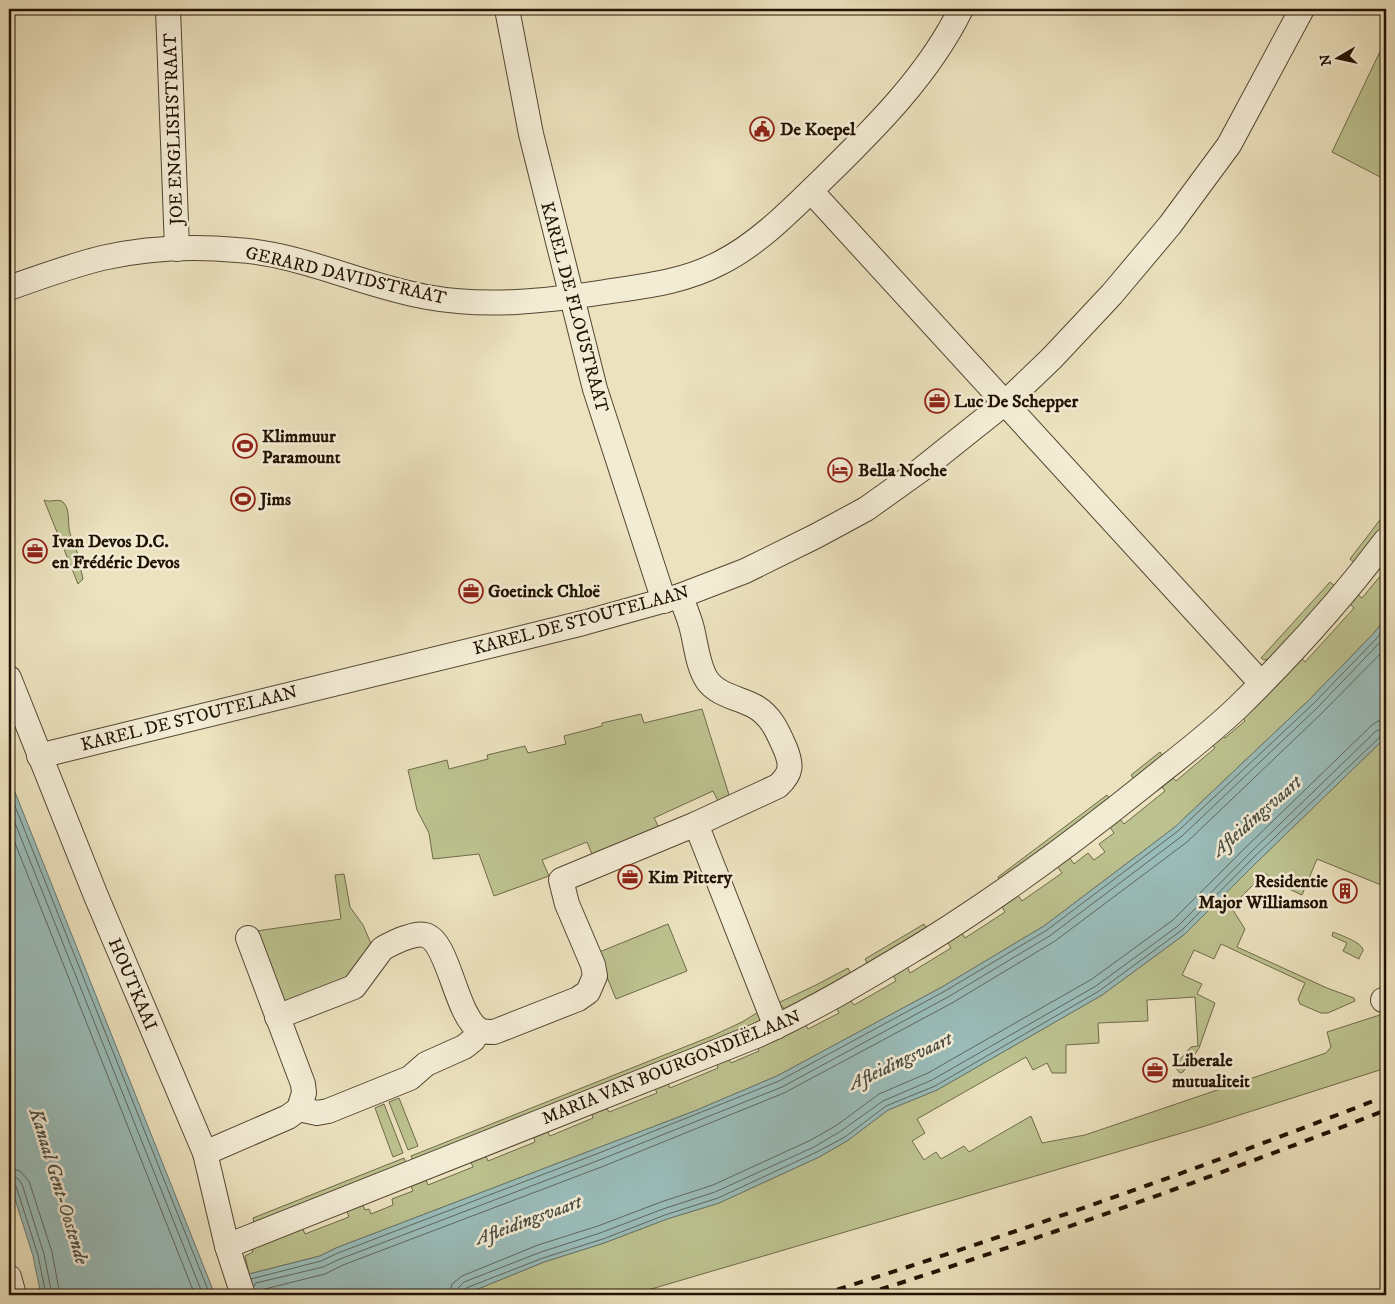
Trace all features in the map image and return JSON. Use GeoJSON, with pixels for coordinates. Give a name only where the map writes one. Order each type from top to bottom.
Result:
{"type":"FeatureCollection","features":[{"type":"Feature","properties":{"kind":"street","name":"JOE ENGLISHSTRAAT"},"geometry":{"type":"LineString","coordinates":[[168,9],[177,250]]}},
{"type":"Feature","properties":{"kind":"street","name":"KAREL DE FLOUSTRAAT"},"geometry":{"type":"LineString","coordinates":[[507,9],[531,134],[595,390],[672,598],[691,623],[703,671],[708,680],[714,688],[755,706],[775,725],[789,759],[790,770],[778,786],[696,824]]}},
{"type":"Feature","properties":{"kind":"street","name":"GERARD DAVIDSTRAAT"},"geometry":{"type":"LineString","coordinates":[[9,288],[64,268],[104,258],[148,251],[204,248],[240,250],[269,255],[392,290],[428,298],[467,302],[517,302],[571,297],[668,282],[696,274],[722,262],[747,246],[811,191],[875,128],[905,94],[933,57],[961,9]]}},
{"type":"Feature","properties":{"kind":"street","name":"KAREL DE STOUTELAAN"},"geometry":{"type":"LineString","coordinates":[[40,756],[583,623],[672,598],[745,571],[866,509],[922,469],[1006,402],[1052,358],[1112,294],[1170,225],[1228,145],[1302,9]]}},
{"type":"Feature","properties":{"kind":"street"},"geometry":{"type":"LineString","coordinates":[[811,191],[1261,683]]}},
{"type":"Feature","properties":{"kind":"street","name":"MARIA VAN BOURGONDIËLAAN"},"geometry":{"type":"LineString","coordinates":[[227,1246],[776,1027],[839,994],[926,941],[1058,854],[1168,766],[1236,708],[1290,654],[1356,581],[1386,540]]}},
{"type":"Feature","properties":{"kind":"street","name":"HOUTKAAI"},"geometry":{"type":"LineString","coordinates":[[9,678],[96,896],[205,1153],[227,1246],[239,1285]]}},
{"type":"Feature","properties":{"kind":"street"},"geometry":{"type":"LineString","coordinates":[[278,1017],[354,987],[382,949],[402,939],[419,934],[426,935],[437,944],[468,1018],[479,1030],[494,1032],[578,999],[588,992],[594,976],[593,965],[567,904],[562,880],[696,824],[776,1027]]}},
{"type":"Feature","properties":{"kind":"street"},"geometry":{"type":"LineString","coordinates":[[205,1153],[288,1117],[299,1109],[304,1093],[303,1084],[248,938]]}},
{"type":"Feature","properties":{"kind":"street"},"geometry":{"type":"LineString","coordinates":[[299,1109],[317,1113],[328,1111],[410,1078],[426,1064],[464,1047],[473,1040],[479,1030]]}},
{"type":"Feature","properties":{"kind":"street"},"geometry":{"type":"LineString","coordinates":[[9,1277],[14,1295]]}},
{"type":"Feature","properties":{"kind":"green space"},"geometry":{"type":"Polygon","coordinates":[[[1386,39],[1386,180],[1332,152],[1386,39]]]}},
{"type":"Feature","properties":{"kind":"green space"},"geometry":{"type":"Polygon","coordinates":[[[44,500],[61,501],[67,509],[69,529],[83,579],[78,584],[44,500]]]}},
{"type":"Feature","properties":{"kind":"green space"},"geometry":{"type":"Polygon","coordinates":[[[1386,512],[1386,525],[1356,564],[1350,559],[1386,512]]]}},
{"type":"Feature","properties":{"kind":"green space"},"geometry":{"type":"Polygon","coordinates":[[[1386,569],[1386,618],[1373,634],[1309,700],[1175,827],[1044,926],[942,987],[777,1076],[697,1110],[336,1248],[320,1256],[249,1274],[245,1256],[253,1252],[251,1247],[302,1227],[305,1234],[349,1217],[346,1209],[362,1203],[365,1210],[369,1209],[371,1214],[393,1205],[392,1199],[413,1191],[410,1184],[425,1178],[428,1185],[473,1167],[470,1160],[485,1154],[488,1161],[535,1142],[533,1134],[546,1129],[550,1136],[593,1118],[591,1111],[605,1105],[609,1112],[657,1093],[654,1086],[667,1081],[670,1088],[718,1068],[716,1060],[727,1056],[731,1063],[759,1051],[756,1044],[804,1022],[808,1029],[839,1013],[835,1006],[849,998],[854,1005],[896,981],[892,973],[906,964],[910,973],[951,948],[947,941],[961,932],[965,938],[1005,912],[1001,905],[1017,894],[1022,901],[1062,873],[1057,866],[1069,857],[1074,864],[1088,853],[1094,860],[1105,852],[1099,844],[1114,833],[1109,826],[1119,818],[1124,824],[1165,791],[1160,784],[1171,776],[1176,781],[1215,748],[1210,742],[1220,732],[1225,738],[1245,721],[1240,715],[1300,656],[1305,662],[1354,608],[1348,602],[1356,593],[1362,598],[1386,569]]]}},
{"type":"Feature","properties":{"kind":"green space"},"geometry":{"type":"Polygon","coordinates":[[[1330,582],[1336,587],[1270,659],[1264,660],[1261,658],[1330,582]]]}},
{"type":"Feature","properties":{"kind":"green space"},"geometry":{"type":"Polygon","coordinates":[[[702,709],[730,798],[720,805],[713,791],[654,818],[662,833],[594,859],[587,842],[542,860],[549,876],[494,896],[479,854],[433,859],[429,833],[417,810],[408,770],[447,760],[449,769],[488,759],[487,755],[525,746],[528,753],[566,744],[564,736],[602,726],[602,723],[641,714],[644,723],[702,709]]]}},
{"type":"Feature","properties":{"kind":"green space"},"geometry":{"type":"Polygon","coordinates":[[[1386,737],[1386,887],[1317,859],[1302,895],[1278,884],[1265,873],[1231,907],[1245,929],[1237,947],[1327,988],[1354,998],[1355,1001],[1328,1013],[1321,1013],[1300,1004],[1298,999],[1305,983],[1221,944],[1214,959],[1194,950],[1182,975],[1202,984],[1197,994],[1215,1003],[1199,1048],[1183,1072],[1180,1073],[1174,1066],[1191,1047],[1198,1046],[1195,997],[1147,1000],[1148,1021],[1098,1023],[1099,1043],[1066,1045],[1066,1073],[1052,1073],[1047,1063],[1033,1070],[1026,1057],[917,1119],[925,1133],[912,1141],[924,1160],[936,1152],[941,1159],[964,1146],[969,1152],[1031,1116],[1042,1143],[1085,1135],[1326,1053],[1331,1047],[1327,1032],[1386,1013],[1386,1068],[1202,1127],[631,1295],[463,1295],[544,1262],[719,1203],[819,1157],[847,1141],[888,1110],[937,1090],[1102,995],[1185,934],[1386,737]]]}},
{"type":"Feature","properties":{"kind":"green space"},"geometry":{"type":"Polygon","coordinates":[[[1160,752],[1164,757],[1135,781],[1131,775],[1160,752]]]}},
{"type":"Feature","properties":{"kind":"green space"},"geometry":{"type":"Polygon","coordinates":[[[1107,795],[1111,801],[1001,882],[998,877],[1107,795]]]}},
{"type":"Feature","properties":{"kind":"green space"},"geometry":{"type":"Polygon","coordinates":[[[344,874],[350,907],[363,925],[372,946],[349,977],[287,1001],[283,999],[256,931],[341,919],[335,875],[344,874]]]}},
{"type":"Feature","properties":{"kind":"green space"},"geometry":{"type":"Polygon","coordinates":[[[668,924],[687,971],[616,999],[597,953],[668,924]]]}},
{"type":"Feature","properties":{"kind":"green space"},"geometry":{"type":"Polygon","coordinates":[[[924,924],[928,931],[869,966],[865,959],[924,924]]]}},
{"type":"Feature","properties":{"kind":"green space"},"geometry":{"type":"Polygon","coordinates":[[[1333,932],[1360,945],[1363,951],[1359,959],[1343,951],[1347,943],[1332,936],[1333,932]]]}},
{"type":"Feature","properties":{"kind":"green space"},"geometry":{"type":"Polygon","coordinates":[[[848,968],[852,976],[786,1010],[778,1003],[816,985],[848,968]]]}},
{"type":"Feature","properties":{"kind":"green space"},"geometry":{"type":"Polygon","coordinates":[[[760,1011],[761,1017],[759,1022],[414,1162],[411,1156],[712,1036],[760,1011]]]}},
{"type":"Feature","properties":{"kind":"green space"},"geometry":{"type":"Polygon","coordinates":[[[399,1098],[418,1146],[408,1150],[389,1102],[399,1098]]]}},
{"type":"Feature","properties":{"kind":"green space"},"geometry":{"type":"Polygon","coordinates":[[[384,1104],[403,1153],[393,1157],[375,1108],[384,1104]]]}},
{"type":"Feature","properties":{"kind":"green space"},"geometry":{"type":"Polygon","coordinates":[[[404,1158],[407,1165],[255,1226],[253,1218],[404,1158]]]}},
{"type":"Feature","properties":{"kind":"water","name":"Afleidingsvaart"},"geometry":{"type":"Polygon","coordinates":[[[1386,618],[1386,737],[1185,934],[1102,995],[937,1090],[888,1110],[847,1141],[819,1157],[719,1203],[544,1262],[463,1295],[228,1295],[236,1292],[249,1274],[320,1256],[336,1248],[697,1110],[777,1076],[942,987],[1044,926],[1175,827],[1309,700],[1386,618]]]}},
{"type":"Feature","properties":{"kind":"water","name":"Kanaal Gent-Oostende"},"geometry":{"type":"Polygon","coordinates":[[[9,777],[215,1295],[41,1295],[33,1256],[9,1180],[9,777]]]}},
{"type":"Feature","properties":{"kind":"railway"},"geometry":{"type":"LineString","coordinates":[[820,1295],[963,1249],[1105,1200],[1386,1096]]}},
{"type":"Feature","properties":{"kind":"railway"},"geometry":{"type":"LineString","coordinates":[[863,1295],[1126,1207],[1386,1110]]}},
{"type":"Feature","properties":{"kind":"place","name":"De Koepel"},"geometry":{"type":"Point","coordinates":[762,129]}},
{"type":"Feature","properties":{"kind":"place","name":"Luc De Schepper"},"geometry":{"type":"Point","coordinates":[937,401]}},
{"type":"Feature","properties":{"kind":"place","name":"Klimmuur Paramount"},"geometry":{"type":"Point","coordinates":[245,446]}},
{"type":"Feature","properties":{"kind":"place","name":"Bella Noche"},"geometry":{"type":"Point","coordinates":[840,470]}},
{"type":"Feature","properties":{"kind":"place","name":"Jims"},"geometry":{"type":"Point","coordinates":[243,499]}},
{"type":"Feature","properties":{"kind":"place","name":"Ivan Devos D.C. en Frédéric Devos"},"geometry":{"type":"Point","coordinates":[35,551]}},
{"type":"Feature","properties":{"kind":"place","name":"Goetinck Chloë"},"geometry":{"type":"Point","coordinates":[471,591]}},
{"type":"Feature","properties":{"kind":"place","name":"Kim Pittery"},"geometry":{"type":"Point","coordinates":[630,877]}},
{"type":"Feature","properties":{"kind":"place","name":"Residentie Major Williamson"},"geometry":{"type":"Point","coordinates":[1345,891]}},
{"type":"Feature","properties":{"kind":"place","name":"Liberale mutualiteit"},"geometry":{"type":"Point","coordinates":[1155,1070]}}]}
